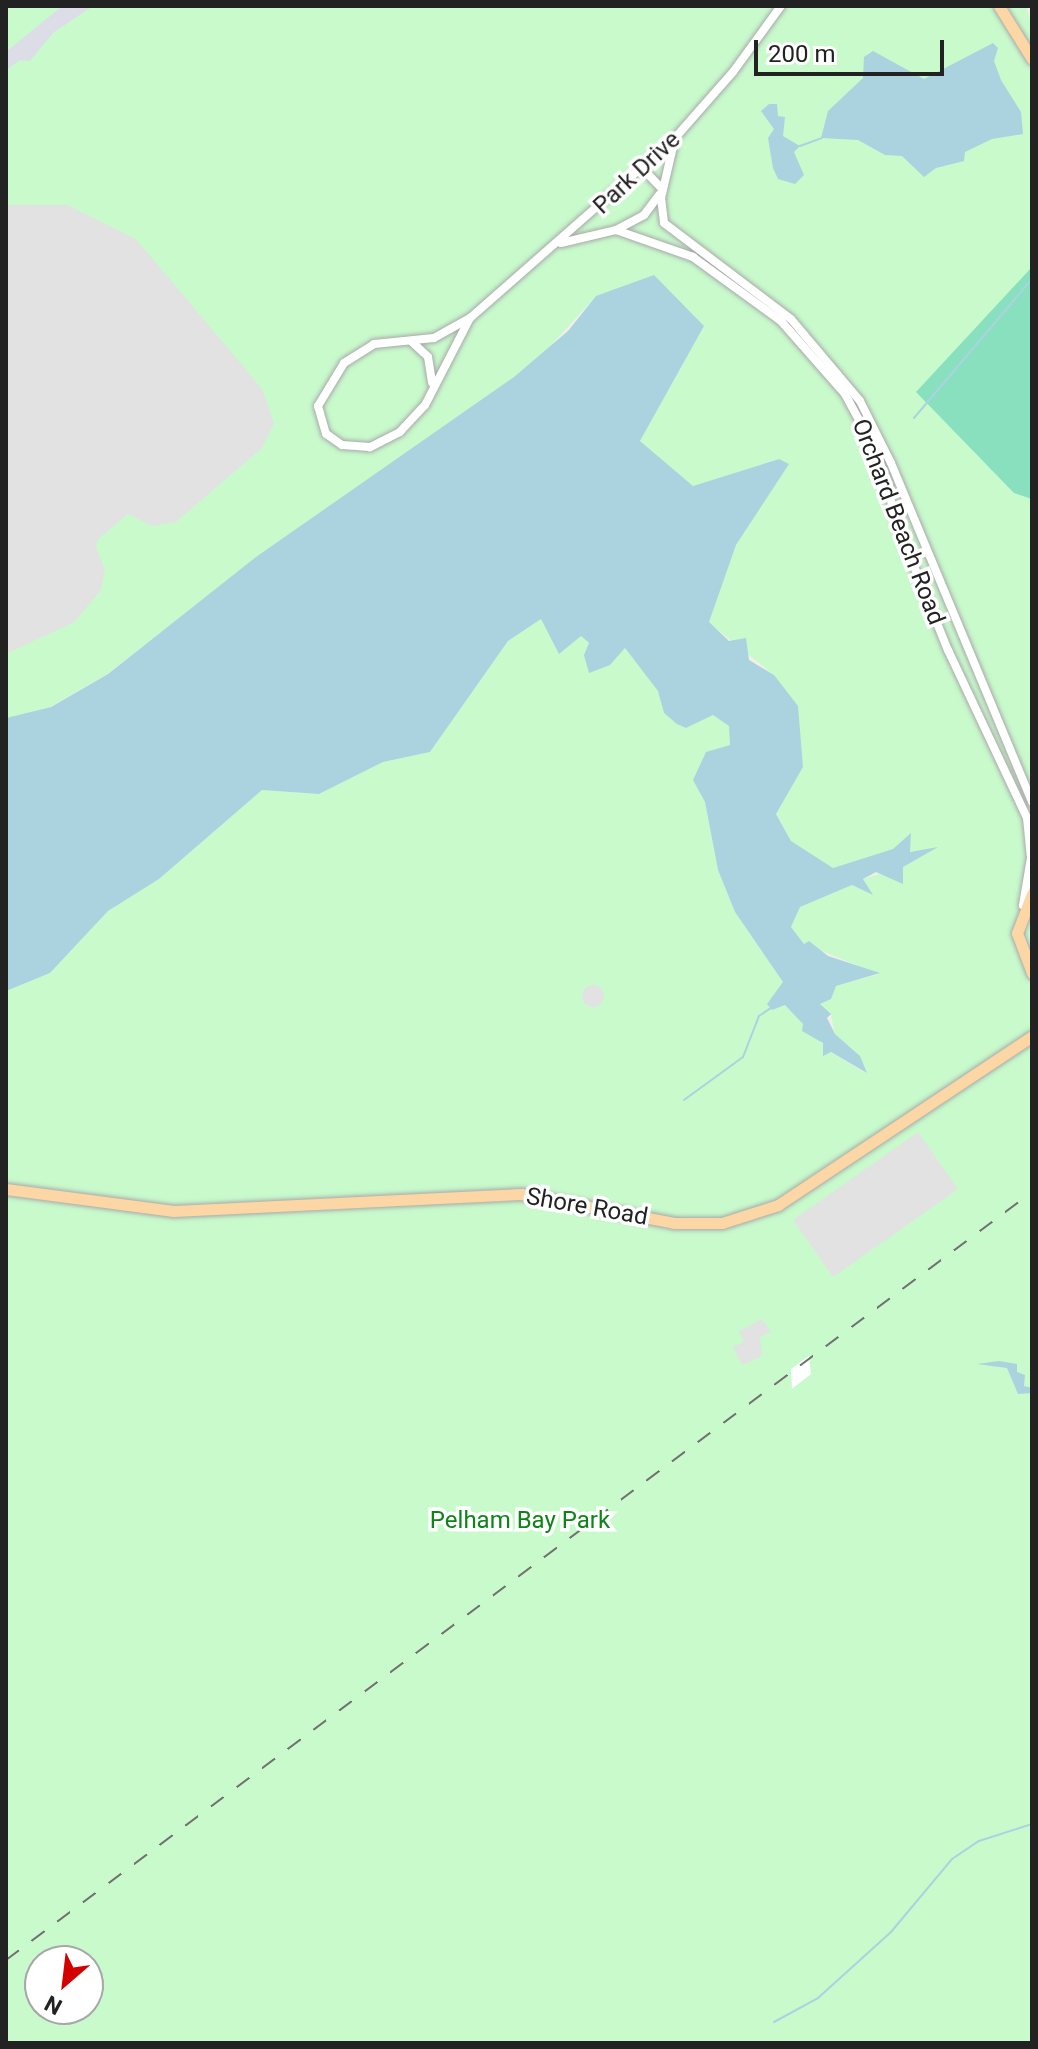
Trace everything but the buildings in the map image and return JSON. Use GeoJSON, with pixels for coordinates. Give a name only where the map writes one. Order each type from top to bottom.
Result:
{"type":"FeatureCollection","features":[{"type":"Feature","properties":{"kind":"main road"},"geometry":{"type":"LineString","coordinates":[[999,6],[1032,59]]}},
{"type":"Feature","properties":{"kind":"main road"},"geometry":{"type":"LineString","coordinates":[[1030,972],[1018,941],[1023,908],[1032,894]]}},
{"type":"Feature","properties":{"kind":"main road","name":"Shore Road"},"geometry":{"type":"LineString","coordinates":[[1020,1043],[1032,1028]]}},
{"type":"Feature","properties":{"kind":"main road","name":"Shore Road"},"geometry":{"type":"LineString","coordinates":[[6,1189],[174,1211],[526,1194],[660,1221],[722,1223],[778,1205],[1032,1036]]}},
{"type":"Feature","properties":{"kind":"street","name":"Park Drive"},"geometry":{"type":"LineString","coordinates":[[470,318],[432,391],[407,425],[370,447],[334,441],[317,413],[326,385],[350,358],[380,342],[439,336],[470,318],[585,222],[675,138],[743,60],[781,6]]}},
{"type":"Feature","properties":{"kind":"street","name":"Orchard Beach Road"},"geometry":{"type":"LineString","coordinates":[[675,138],[662,190],[663,219],[670,230],[782,311],[820,348],[860,401],[885,449],[1032,802]]}},
{"type":"Feature","properties":{"kind":"street"},"geometry":{"type":"LineString","coordinates":[[616,230],[644,215],[662,190],[643,169]]}},
{"type":"Feature","properties":{"kind":"street"},"geometry":{"type":"LineString","coordinates":[[585,222],[601,232]]}},
{"type":"Feature","properties":{"kind":"street","name":"Orchard Beach Road"},"geometry":{"type":"LineString","coordinates":[[561,243],[616,230],[685,253],[743,291],[815,355],[861,418],[937,623],[1027,818],[1032,850],[1023,908]]}},
{"type":"Feature","properties":{"kind":"street"},"geometry":{"type":"LineString","coordinates":[[410,340],[430,361],[432,391]]}},
{"type":"Feature","properties":{"kind":"green space","name":"Pelham Bay Park"},"geometry":{"type":"Polygon","coordinates":[[[6,6],[1026,6],[1032,27],[1032,2043],[6,2043],[6,991],[50,973],[108,911],[159,879],[262,790],[319,794],[383,762],[430,752],[508,641],[541,619],[581,636],[610,665],[625,648],[659,691],[664,713],[686,728],[713,715],[730,726],[730,745],[694,780],[705,802],[718,870],[735,912],[783,982],[778,1003],[785,1004],[830,1052],[866,1073],[860,1056],[835,1034],[831,1015],[820,1004],[836,986],[879,974],[804,944],[791,927],[800,907],[852,885],[871,894],[863,879],[902,867],[935,848],[909,852],[911,834],[894,849],[833,868],[791,841],[776,813],[803,767],[774,675],[708,622],[736,545],[788,464],[778,459],[693,486],[640,441],[704,326],[596,296],[526,373],[255,559],[107,674],[50,707],[6,718],[6,6]]]}},
{"type":"Feature","properties":{"kind":"green space"},"geometry":{"type":"Polygon","coordinates":[[[1032,267],[1032,499],[1014,493],[916,392],[1032,267]]]}},
{"type":"Feature","properties":{"kind":"shaded area"},"geometry":{"type":"Polygon","coordinates":[[[62,6],[93,6],[54,32],[30,61],[20,60],[6,70],[6,52],[62,6]]]}},
{"type":"Feature","properties":{"kind":"shaded area"},"geometry":{"type":"Polygon","coordinates":[[[6,205],[67,205],[136,239],[262,389],[274,423],[262,448],[176,522],[153,526],[128,514],[98,539],[96,547],[105,570],[101,590],[74,622],[6,654],[6,205]]]}},
{"type":"Feature","properties":{"kind":"shaded area"},"geometry":{"type":"Polygon","coordinates":[[[593,985],[601,988],[604,996],[601,1004],[593,1007],[585,1004],[582,996],[585,988],[593,985]]]}},
{"type":"Feature","properties":{"kind":"shaded area"},"geometry":{"type":"Polygon","coordinates":[[[918,1132],[958,1189],[833,1277],[793,1220],[918,1132]]]}},
{"type":"Feature","properties":{"kind":"shaded area"},"geometry":{"type":"Polygon","coordinates":[[[762,1319],[771,1332],[760,1337],[762,1356],[742,1365],[733,1347],[744,1342],[739,1331],[762,1319]]]}},
{"type":"Feature","properties":{"kind":"water"},"geometry":{"type":"Polygon","coordinates":[[[993,43],[998,48],[994,61],[1001,80],[1021,112],[1023,134],[992,139],[965,152],[964,161],[936,168],[924,177],[902,156],[885,155],[858,140],[821,138],[828,111],[863,78],[864,57],[873,51],[924,79],[993,43]]]}},
{"type":"Feature","properties":{"kind":"water"},"geometry":{"type":"Polygon","coordinates":[[[769,104],[777,104],[778,116],[785,117],[783,136],[800,146],[794,152],[804,175],[795,184],[778,179],[773,168],[768,138],[774,129],[761,111],[769,104]]]}},
{"type":"Feature","properties":{"kind":"water"},"geometry":{"type":"Polygon","coordinates":[[[654,275],[704,326],[640,441],[693,486],[779,459],[789,464],[736,545],[709,622],[729,641],[746,638],[749,660],[774,675],[798,706],[803,767],[776,814],[791,841],[833,868],[893,849],[911,833],[910,852],[938,847],[903,867],[903,884],[876,872],[863,879],[873,895],[852,885],[800,907],[791,927],[804,944],[809,941],[828,956],[880,973],[836,986],[831,999],[820,1004],[831,1014],[827,1018],[835,1034],[860,1056],[867,1073],[831,1052],[823,1056],[823,1043],[802,1031],[803,1024],[785,1005],[772,1010],[767,1004],[783,982],[735,912],[718,870],[705,802],[693,780],[706,752],[730,745],[729,726],[713,715],[686,728],[677,724],[664,713],[658,691],[625,648],[610,665],[589,673],[584,655],[589,643],[581,636],[559,654],[541,619],[508,641],[430,752],[383,762],[319,794],[262,790],[159,879],[108,911],[50,973],[6,991],[6,718],[51,707],[108,674],[256,557],[514,377],[568,331],[596,296],[654,275]]]}},
{"type":"Feature","properties":{"kind":"water"},"geometry":{"type":"Polygon","coordinates":[[[999,1361],[1017,1364],[1017,1372],[1025,1375],[1024,1386],[1032,1388],[1032,1393],[1018,1394],[1007,1368],[977,1364],[999,1361]]]}},
{"type":"Feature","properties":{"kind":"pier"},"geometry":{"type":"Polygon","coordinates":[[[809,1356],[811,1374],[792,1389],[791,1369],[809,1356]]]}},
{"type":"Feature","properties":{"kind":"waterway"},"geometry":{"type":"LineString","coordinates":[[800,146],[822,138]]}},
{"type":"Feature","properties":{"kind":"waterway"},"geometry":{"type":"LineString","coordinates":[[914,418],[1032,279]]}},
{"type":"Feature","properties":{"kind":"waterway"},"geometry":{"type":"LineString","coordinates":[[684,1100],[743,1057],[759,1016],[771,1008]]}},
{"type":"Feature","properties":{"kind":"waterway"},"geometry":{"type":"LineString","coordinates":[[774,2022],[818,1998],[891,1932],[952,1859],[979,1841],[1032,1824]]}},
{"type":"Feature","properties":{"kind":"railway"},"geometry":{"type":"LineString","coordinates":[[6,1960],[1032,1192]]}}]}
